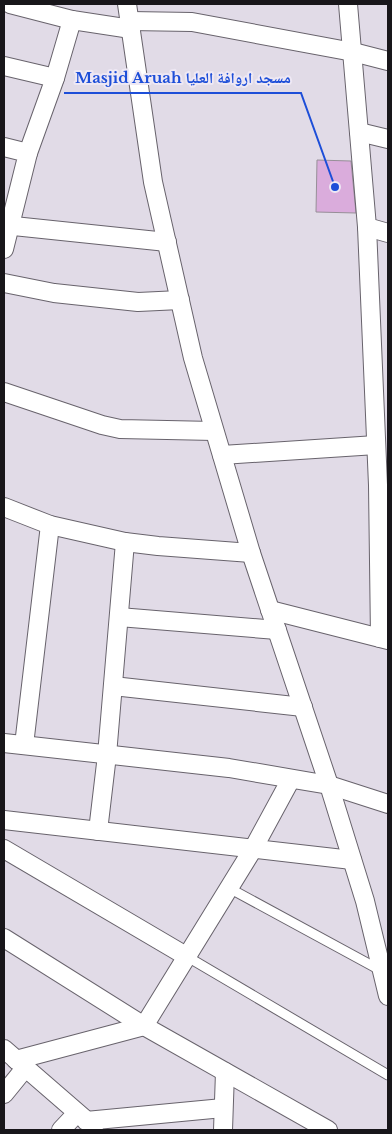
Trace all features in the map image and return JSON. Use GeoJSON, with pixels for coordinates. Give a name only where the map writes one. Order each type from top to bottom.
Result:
{"type":"FeatureCollection","features":[{"type":"Feature","properties":{"kind":"street"},"geometry":{"type":"LineString","coordinates":[[10,4],[72,20],[129,18],[192,22],[353,52],[388,61]]}},
{"type":"Feature","properties":{"kind":"street"},"geometry":{"type":"LineString","coordinates":[[270,610],[384,639],[380,451],[368,228],[348,4]]}},
{"type":"Feature","properties":{"kind":"street"},"geometry":{"type":"LineString","coordinates":[[129,18],[154,182],[193,358],[251,553],[329,785],[365,901],[388,996]]}},
{"type":"Feature","properties":{"kind":"street"},"geometry":{"type":"LineString","coordinates":[[4,249],[6,226],[28,153],[55,78],[72,20]]}},
{"type":"Feature","properties":{"kind":"street"},"geometry":{"type":"LineString","coordinates":[[4,66],[55,78]]}},
{"type":"Feature","properties":{"kind":"street"},"geometry":{"type":"LineString","coordinates":[[360,132],[388,139]]}},
{"type":"Feature","properties":{"kind":"street"},"geometry":{"type":"LineString","coordinates":[[4,147],[28,153]]}},
{"type":"Feature","properties":{"kind":"street"},"geometry":{"type":"LineString","coordinates":[[6,226],[167,242]]}},
{"type":"Feature","properties":{"kind":"street"},"geometry":{"type":"LineString","coordinates":[[368,228],[388,233]]}},
{"type":"Feature","properties":{"kind":"street"},"geometry":{"type":"LineString","coordinates":[[4,283],[54,293],[138,302],[180,300]]}},
{"type":"Feature","properties":{"kind":"street"},"geometry":{"type":"LineString","coordinates":[[4,392],[102,426],[120,429],[214,431]]}},
{"type":"Feature","properties":{"kind":"street"},"geometry":{"type":"LineString","coordinates":[[222,455],[380,451]]}},
{"type":"Feature","properties":{"kind":"street"},"geometry":{"type":"LineString","coordinates":[[4,506],[50,525],[125,542],[251,553]]}},
{"type":"Feature","properties":{"kind":"street"},"geometry":{"type":"LineString","coordinates":[[24,745],[50,525]]}},
{"type":"Feature","properties":{"kind":"street"},"geometry":{"type":"LineString","coordinates":[[98,830],[107,755],[125,542]]}},
{"type":"Feature","properties":{"kind":"street"},"geometry":{"type":"LineString","coordinates":[[119,616],[277,630]]}},
{"type":"Feature","properties":{"kind":"street"},"geometry":{"type":"LineString","coordinates":[[113,686],[303,707]]}},
{"type":"Feature","properties":{"kind":"street"},"geometry":{"type":"LineString","coordinates":[[4,742],[229,768],[291,778],[329,785],[388,804]]}},
{"type":"Feature","properties":{"kind":"street"},"geometry":{"type":"LineString","coordinates":[[15,1059],[144,1026],[253,849],[291,778]]}},
{"type":"Feature","properties":{"kind":"street"},"geometry":{"type":"LineString","coordinates":[[4,820],[352,860]]}},
{"type":"Feature","properties":{"kind":"street"},"geometry":{"type":"LineString","coordinates":[[4,850],[186,956]]}},
{"type":"Feature","properties":{"kind":"street"},"geometry":{"type":"LineString","coordinates":[[4,938],[144,1026],[328,1130]]}},
{"type":"Feature","properties":{"kind":"street"},"geometry":{"type":"LineString","coordinates":[[4,1094],[15,1059]]}},
{"type":"Feature","properties":{"kind":"street"},"geometry":{"type":"LineString","coordinates":[[15,1059],[87,1121]]}},
{"type":"Feature","properties":{"kind":"street"},"geometry":{"type":"LineString","coordinates":[[222,1130],[225,1072]]}},
{"type":"Feature","properties":{"kind":"street"},"geometry":{"type":"LineString","coordinates":[[61,1130],[87,1121],[223,1108]]}},
{"type":"Feature","properties":{"kind":"lane"},"geometry":{"type":"LineString","coordinates":[[229,888],[382,970]]}},
{"type":"Feature","properties":{"kind":"lane"},"geometry":{"type":"LineString","coordinates":[[186,956],[388,1075]]}},
{"type":"Feature","properties":{"kind":"building"},"geometry":{"type":"Polygon","coordinates":[[[317,160],[351,161],[356,213],[316,212],[317,160]]]}},
{"type":"Feature","properties":{"kind":"place","name":"Masjid Aruah مسجد اروافة العليا"},"geometry":{"type":"Point","coordinates":[335,187]}}]}
